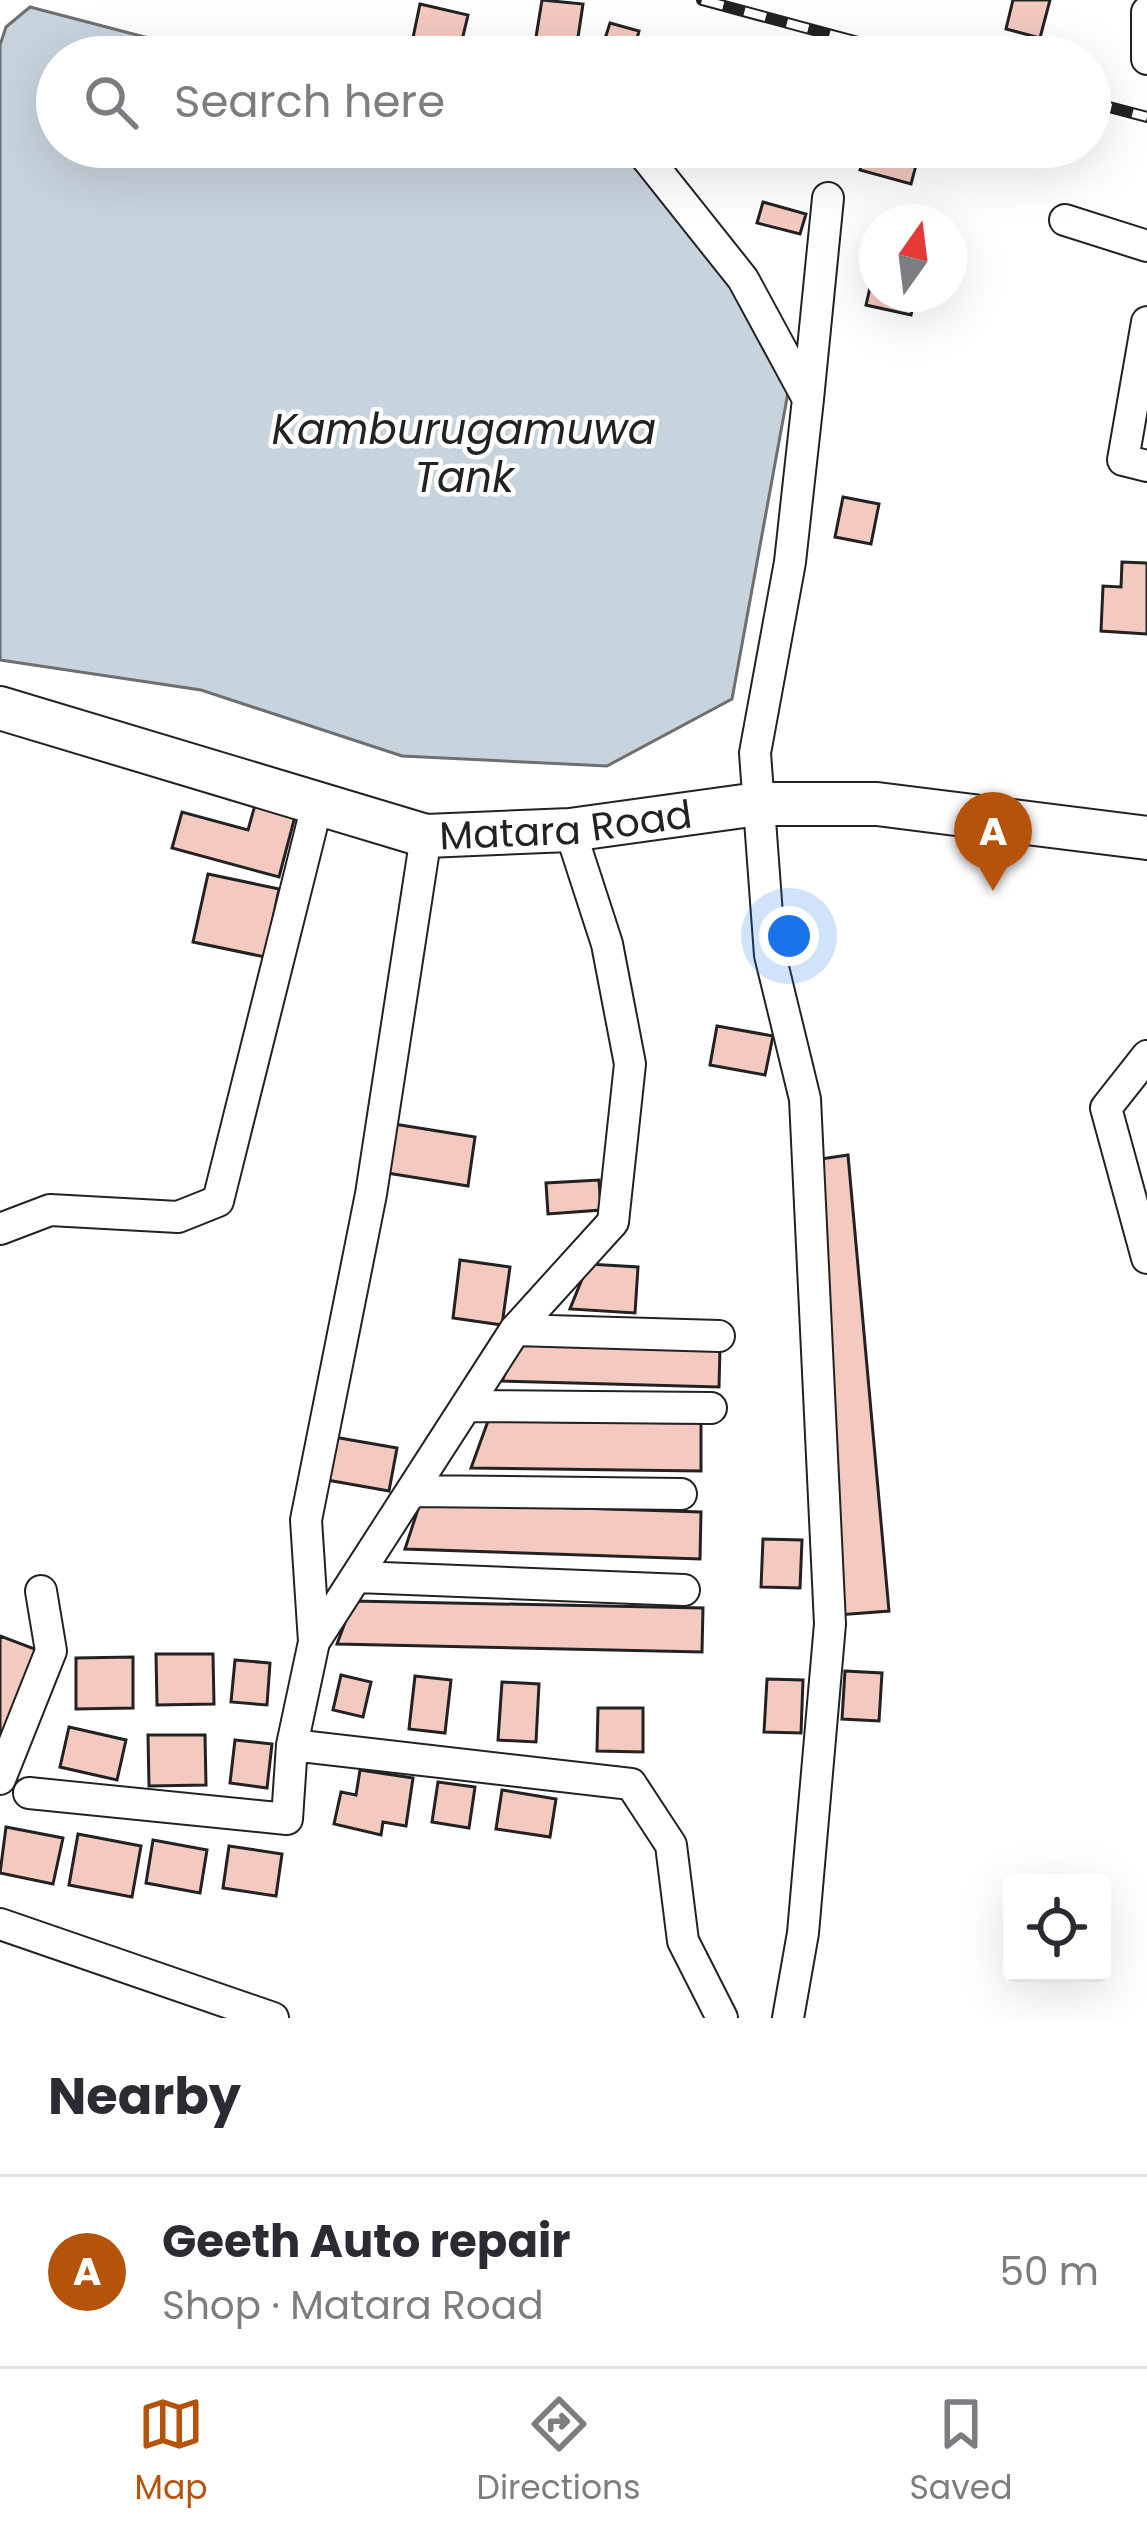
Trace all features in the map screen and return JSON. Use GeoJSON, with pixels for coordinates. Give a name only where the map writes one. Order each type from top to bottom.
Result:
{"type":"FeatureCollection","features":[{"type":"Feature","properties":{"kind":"highway","name":"Matara Road"},"geometry":{"type":"LineString","coordinates":[[0,709],[426,836],[570,830],[758,804],[877,804],[1147,838]]}},
{"type":"Feature","properties":{"kind":"street"},"geometry":{"type":"LineString","coordinates":[[1147,12],[1147,59]]}},
{"type":"Feature","properties":{"kind":"street"},"geometry":{"type":"LineString","coordinates":[[655,168],[743,278],[808,399]]}},
{"type":"Feature","properties":{"kind":"street"},"geometry":{"type":"LineString","coordinates":[[788,2018],[803,1933],[830,1624],[805,1099],[770,955],[755,753],[790,562],[829,198]]}},
{"type":"Feature","properties":{"kind":"street"},"geometry":{"type":"LineString","coordinates":[[1065,220],[1147,246]]}},
{"type":"Feature","properties":{"kind":"street"},"geometry":{"type":"LineString","coordinates":[[1147,322],[1123,460],[1147,466]]}},
{"type":"Feature","properties":{"kind":"street"},"geometry":{"type":"LineString","coordinates":[[0,1229],[50,1210],[178,1217],[218,1201],[318,801]]}},
{"type":"Feature","properties":{"kind":"street"},"geometry":{"type":"LineString","coordinates":[[314,1642],[515,1330],[613,1222],[630,1064],[607,944],[570,830]]}},
{"type":"Feature","properties":{"kind":"street"},"geometry":{"type":"LineString","coordinates":[[29,1792],[287,1820],[292,1745],[314,1642],[306,1520],[371,1194],[426,836]]}},
{"type":"Feature","properties":{"kind":"street"},"geometry":{"type":"LineString","coordinates":[[1147,1056],[1106,1108],[1147,1258]]}},
{"type":"Feature","properties":{"kind":"street"},"geometry":{"type":"LineString","coordinates":[[515,1330],[719,1336]]}},
{"type":"Feature","properties":{"kind":"street"},"geometry":{"type":"LineString","coordinates":[[466,1406],[711,1408]]}},
{"type":"Feature","properties":{"kind":"street"},"geometry":{"type":"LineString","coordinates":[[412,1491],[681,1494]]}},
{"type":"Feature","properties":{"kind":"street"},"geometry":{"type":"LineString","coordinates":[[358,1577],[684,1591]]}},
{"type":"Feature","properties":{"kind":"street"},"geometry":{"type":"LineString","coordinates":[[0,1779],[51,1651],[41,1591]]}},
{"type":"Feature","properties":{"kind":"street"},"geometry":{"type":"LineString","coordinates":[[292,1745],[631,1784],[671,1846],[683,1941],[722,2018]]}},
{"type":"Feature","properties":{"kind":"street"},"geometry":{"type":"LineString","coordinates":[[0,1924],[273,2018]]}},
{"type":"Feature","properties":{"kind":"water","name":"Kamburugamuwa Tank"},"geometry":{"type":"Polygon","coordinates":[[[30,7],[141,36],[36,36],[36,168],[636,168],[696,222],[789,387],[732,699],[607,766],[402,756],[201,690],[0,660],[0,45],[6,27],[30,7]]]}},
{"type":"Feature","properties":{"kind":"building"},"geometry":{"type":"Polygon","coordinates":[[[542,0],[583,4],[578,36],[536,36],[542,0]]]}},
{"type":"Feature","properties":{"kind":"building"},"geometry":{"type":"Polygon","coordinates":[[[1013,0],[1050,0],[1041,36],[1006,29],[1013,0]]]}},
{"type":"Feature","properties":{"kind":"building"},"geometry":{"type":"Polygon","coordinates":[[[420,4],[468,15],[463,36],[413,36],[420,4]]]}},
{"type":"Feature","properties":{"kind":"building"},"geometry":{"type":"Polygon","coordinates":[[[610,23],[639,31],[638,36],[606,36],[610,23]]]}},
{"type":"Feature","properties":{"kind":"building"},"geometry":{"type":"Polygon","coordinates":[[[861,168],[915,168],[911,184],[861,168]]]}},
{"type":"Feature","properties":{"kind":"building"},"geometry":{"type":"Polygon","coordinates":[[[763,202],[806,214],[800,234],[757,223],[763,202]]]}},
{"type":"Feature","properties":{"kind":"building"},"geometry":{"type":"Polygon","coordinates":[[[843,497],[879,504],[871,544],[835,537],[843,497]]]}},
{"type":"Feature","properties":{"kind":"building"},"geometry":{"type":"Polygon","coordinates":[[[1122,562],[1147,563],[1147,634],[1101,631],[1103,586],[1121,587],[1122,562]]]}},
{"type":"Feature","properties":{"kind":"building"},"geometry":{"type":"Polygon","coordinates":[[[257,798],[297,809],[279,877],[172,848],[182,812],[248,830],[257,798]]]}},
{"type":"Feature","properties":{"kind":"building"},"geometry":{"type":"Polygon","coordinates":[[[208,874],[279,889],[265,957],[193,942],[208,874]]]}},
{"type":"Feature","properties":{"kind":"building"},"geometry":{"type":"Polygon","coordinates":[[[717,1026],[773,1036],[765,1075],[710,1065],[717,1026]]]}},
{"type":"Feature","properties":{"kind":"building"},"geometry":{"type":"Polygon","coordinates":[[[394,1124],[475,1137],[468,1186],[387,1173],[394,1124]]]}},
{"type":"Feature","properties":{"kind":"building"},"geometry":{"type":"Polygon","coordinates":[[[848,1155],[889,1611],[838,1615],[814,1160],[848,1155]]]}},
{"type":"Feature","properties":{"kind":"building"},"geometry":{"type":"Polygon","coordinates":[[[599,1180],[601,1210],[548,1214],[546,1183],[599,1180]]]}},
{"type":"Feature","properties":{"kind":"building"},"geometry":{"type":"Polygon","coordinates":[[[460,1260],[510,1267],[502,1325],[453,1318],[460,1260]]]}},
{"type":"Feature","properties":{"kind":"building"},"geometry":{"type":"Polygon","coordinates":[[[588,1264],[638,1267],[635,1313],[570,1309],[588,1264]]]}},
{"type":"Feature","properties":{"kind":"building"},"geometry":{"type":"Polygon","coordinates":[[[519,1343],[720,1348],[719,1387],[502,1381],[519,1343]]]}},
{"type":"Feature","properties":{"kind":"building"},"geometry":{"type":"Polygon","coordinates":[[[488,1421],[701,1423],[701,1471],[471,1468],[488,1421]]]}},
{"type":"Feature","properties":{"kind":"building"},"geometry":{"type":"Polygon","coordinates":[[[334,1437],[397,1448],[389,1491],[327,1480],[334,1437]]]}},
{"type":"Feature","properties":{"kind":"building"},"geometry":{"type":"Polygon","coordinates":[[[420,1503],[701,1512],[700,1559],[405,1549],[420,1503]]]}},
{"type":"Feature","properties":{"kind":"building"},"geometry":{"type":"Polygon","coordinates":[[[763,1539],[802,1540],[800,1588],[761,1587],[763,1539]]]}},
{"type":"Feature","properties":{"kind":"building"},"geometry":{"type":"Polygon","coordinates":[[[353,1601],[703,1608],[702,1652],[337,1644],[353,1601]]]}},
{"type":"Feature","properties":{"kind":"building"},"geometry":{"type":"Polygon","coordinates":[[[0,1636],[40,1651],[0,1756],[0,1636]]]}},
{"type":"Feature","properties":{"kind":"building"},"geometry":{"type":"Polygon","coordinates":[[[156,1654],[213,1654],[214,1704],[157,1705],[156,1654]]]}},
{"type":"Feature","properties":{"kind":"building"},"geometry":{"type":"Polygon","coordinates":[[[133,1657],[133,1708],[76,1709],[76,1658],[133,1657]]]}},
{"type":"Feature","properties":{"kind":"building"},"geometry":{"type":"Polygon","coordinates":[[[235,1660],[270,1663],[267,1705],[231,1702],[235,1660]]]}},
{"type":"Feature","properties":{"kind":"building"},"geometry":{"type":"Polygon","coordinates":[[[845,1671],[882,1673],[879,1721],[842,1719],[845,1671]]]}},
{"type":"Feature","properties":{"kind":"building"},"geometry":{"type":"Polygon","coordinates":[[[341,1675],[371,1682],[363,1717],[333,1710],[341,1675]]]}},
{"type":"Feature","properties":{"kind":"building"},"geometry":{"type":"Polygon","coordinates":[[[415,1676],[451,1680],[445,1733],[409,1729],[415,1676]]]}},
{"type":"Feature","properties":{"kind":"building"},"geometry":{"type":"Polygon","coordinates":[[[767,1679],[803,1680],[801,1733],[764,1732],[767,1679]]]}},
{"type":"Feature","properties":{"kind":"building"},"geometry":{"type":"Polygon","coordinates":[[[502,1682],[539,1684],[536,1742],[498,1740],[502,1682]]]}},
{"type":"Feature","properties":{"kind":"building"},"geometry":{"type":"Polygon","coordinates":[[[598,1708],[643,1708],[643,1752],[597,1751],[598,1708]]]}},
{"type":"Feature","properties":{"kind":"building"},"geometry":{"type":"Polygon","coordinates":[[[69,1727],[126,1740],[117,1780],[60,1767],[69,1727]]]}},
{"type":"Feature","properties":{"kind":"building"},"geometry":{"type":"Polygon","coordinates":[[[148,1735],[205,1735],[206,1785],[149,1786],[148,1735]]]}},
{"type":"Feature","properties":{"kind":"building"},"geometry":{"type":"Polygon","coordinates":[[[235,1740],[272,1744],[267,1788],[230,1783],[235,1740]]]}},
{"type":"Feature","properties":{"kind":"building"},"geometry":{"type":"Polygon","coordinates":[[[360,1770],[413,1778],[406,1826],[383,1822],[381,1835],[334,1824],[341,1792],[356,1795],[360,1770]]]}},
{"type":"Feature","properties":{"kind":"building"},"geometry":{"type":"Polygon","coordinates":[[[438,1782],[475,1787],[469,1828],[432,1822],[438,1782]]]}},
{"type":"Feature","properties":{"kind":"building"},"geometry":{"type":"Polygon","coordinates":[[[502,1790],[556,1799],[550,1837],[496,1829],[502,1790]]]}},
{"type":"Feature","properties":{"kind":"building"},"geometry":{"type":"Polygon","coordinates":[[[6,1827],[63,1838],[53,1884],[0,1873],[6,1827]]]}},
{"type":"Feature","properties":{"kind":"building"},"geometry":{"type":"Polygon","coordinates":[[[78,1834],[141,1846],[132,1897],[69,1885],[78,1834]]]}},
{"type":"Feature","properties":{"kind":"building"},"geometry":{"type":"Polygon","coordinates":[[[153,1840],[207,1850],[200,1893],[146,1883],[153,1840]]]}},
{"type":"Feature","properties":{"kind":"building"},"geometry":{"type":"Polygon","coordinates":[[[229,1846],[282,1854],[276,1896],[223,1888],[229,1846]]]}},
{"type":"Feature","properties":{"kind":"railway"},"geometry":{"type":"LineString","coordinates":[[702,0],[836,36]]}},
{"type":"Feature","properties":{"kind":"railway"},"geometry":{"type":"LineString","coordinates":[[1111,108],[1147,117]]}},
{"type":"Feature","properties":{"kind":"place","name":"Geeth Auto repair"},"geometry":{"type":"Point","coordinates":[993,891]}}]}
